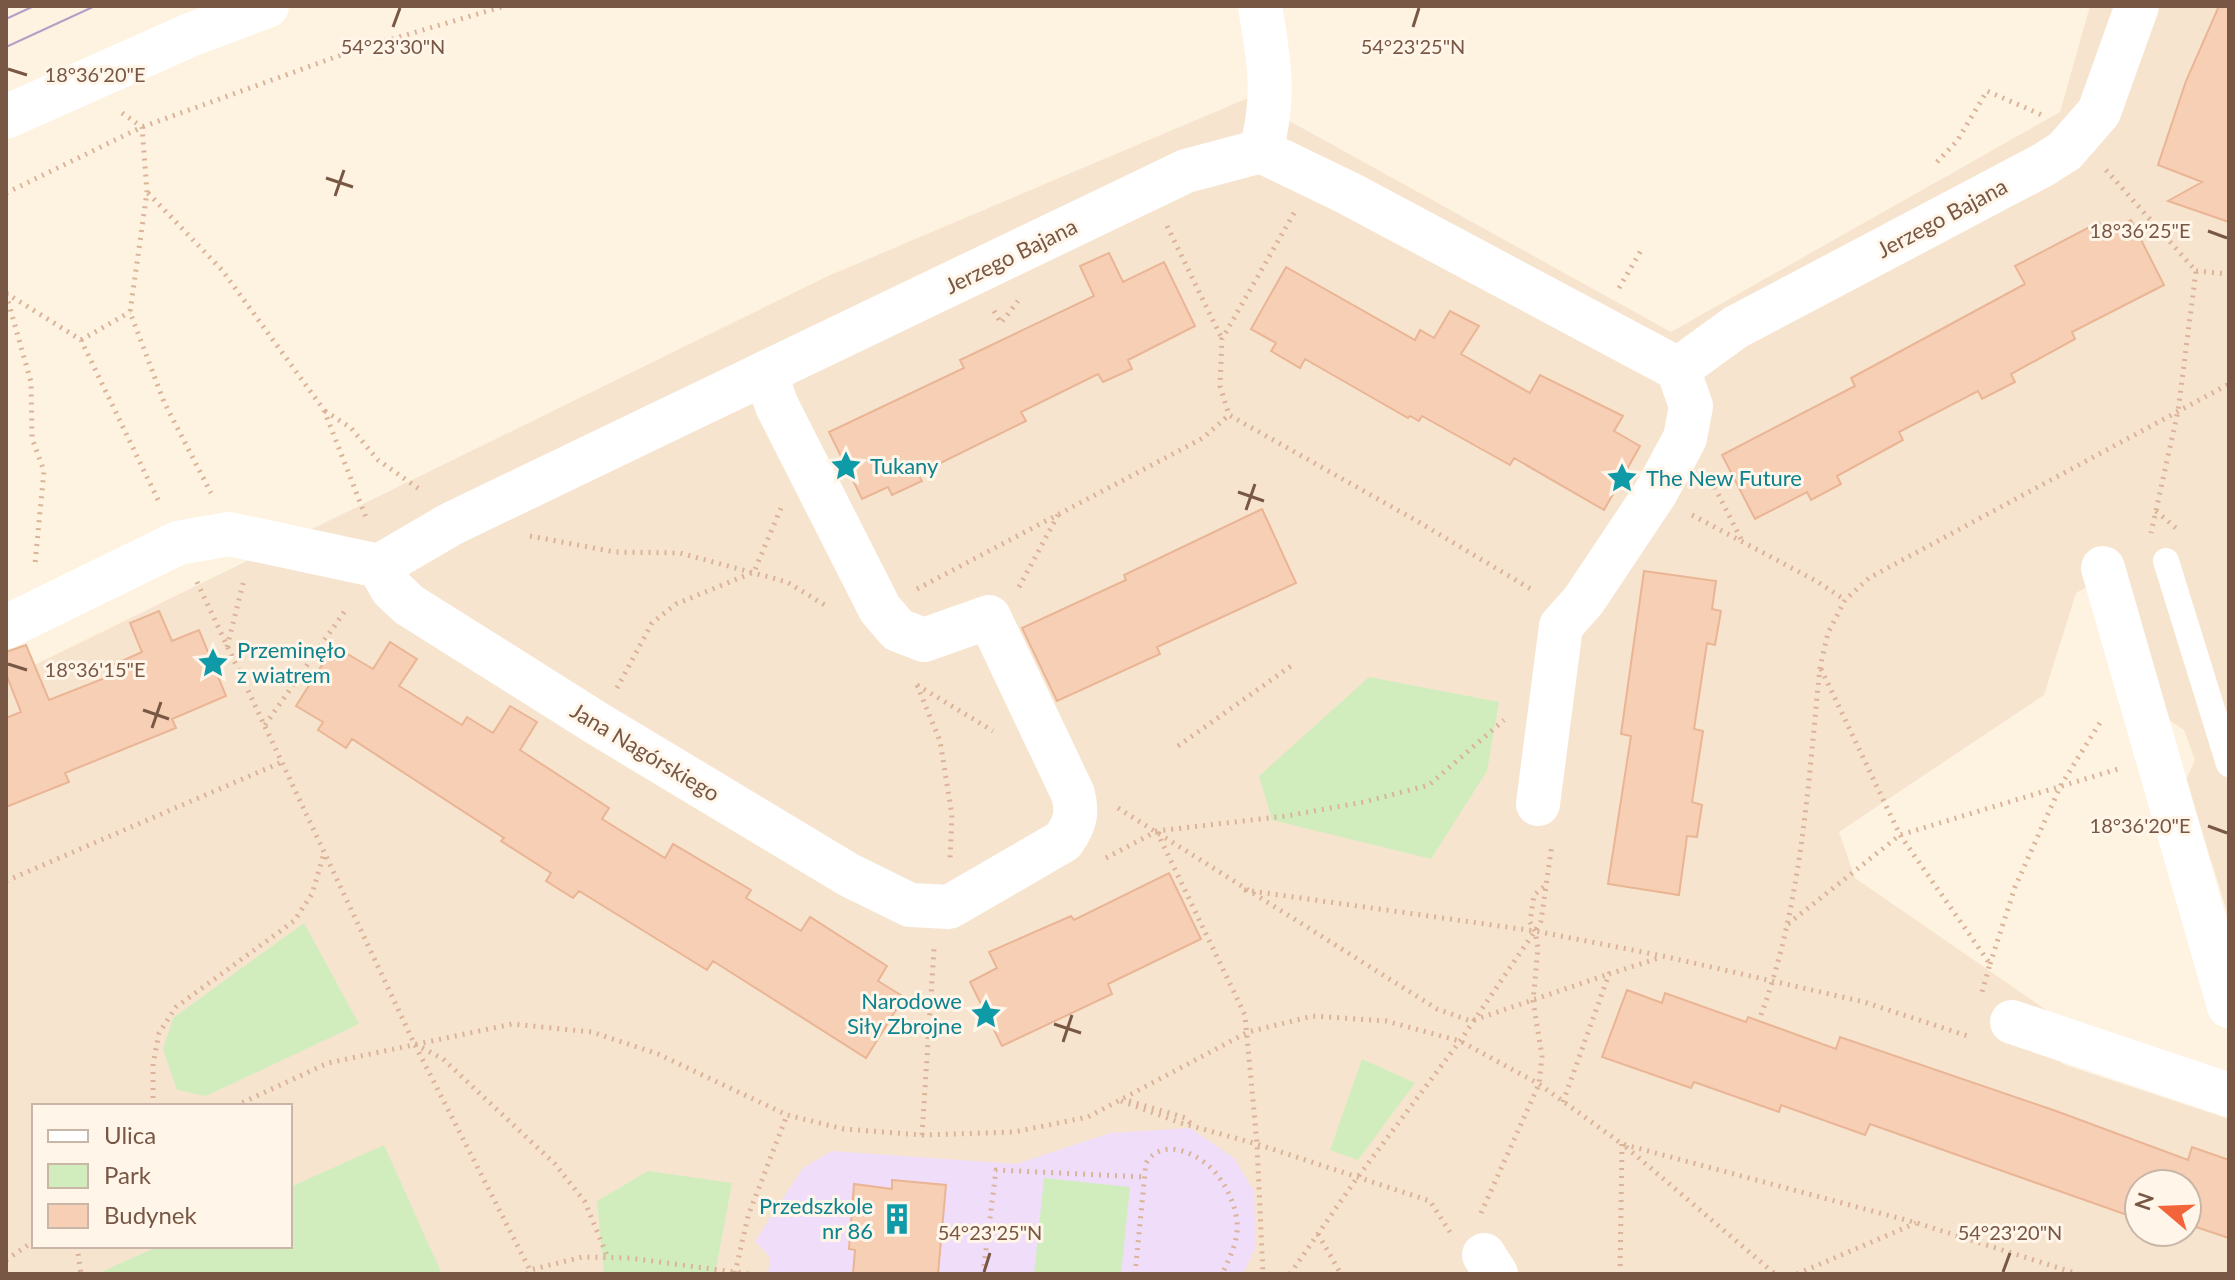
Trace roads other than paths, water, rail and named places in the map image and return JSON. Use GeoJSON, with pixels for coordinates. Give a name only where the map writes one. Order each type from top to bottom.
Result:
{"type":"FeatureCollection","features":[{"type":"Feature","properties":{"kind":"street"},"geometry":{"type":"LineString","coordinates":[[6,117],[190,35],[267,6]]}},
{"type":"Feature","properties":{"kind":"street"},"geometry":{"type":"LineString","coordinates":[[1260,6],[1271,82],[1269,120],[1261,151],[1348,193],[1678,369],[1691,406],[1685,438],[1656,492],[1584,600],[1561,626],[1546,821]]}},
{"type":"Feature","properties":{"kind":"street","name":"Jerzego Bajana"},"geometry":{"type":"LineString","coordinates":[[1678,369],[1736,327],[2065,151],[2092,149],[2099,112],[2137,6]]}},
{"type":"Feature","properties":{"kind":"street","name":"Jerzego Bajana"},"geometry":{"type":"LineString","coordinates":[[379,566],[451,524],[1186,171],[1261,151]]}},
{"type":"Feature","properties":{"kind":"street","name":"Jana Nagórskiego"},"geometry":{"type":"LineString","coordinates":[[379,566],[392,589],[409,605],[598,724],[932,925],[1063,841],[1074,826],[1077,809],[1073,794],[989,617],[924,640],[898,630],[880,609],[777,406],[765,373]]}},
{"type":"Feature","properties":{"kind":"street"},"geometry":{"type":"LineString","coordinates":[[13,623],[178,543],[229,534],[379,566]]}},
{"type":"Feature","properties":{"kind":"street"},"geometry":{"type":"LineString","coordinates":[[2103,568],[2229,1006]]}},
{"type":"Feature","properties":{"kind":"street"},"geometry":{"type":"LineString","coordinates":[[1986,1022],[2229,1095]]}},
{"type":"Feature","properties":{"kind":"lane"},"geometry":{"type":"LineString","coordinates":[[2166,561],[2229,764]]}},
{"type":"Feature","properties":{"kind":"tram line"},"geometry":{"type":"LineString","coordinates":[[6,19],[34,6]]}},
{"type":"Feature","properties":{"kind":"tram line"},"geometry":{"type":"LineString","coordinates":[[6,47],[95,6]]}},
{"type":"Feature","properties":{"kind":"place","name":"Tukany"},"geometry":{"type":"Point","coordinates":[846,466]}},
{"type":"Feature","properties":{"kind":"place","name":"The New Future"},"geometry":{"type":"Point","coordinates":[1622,478]}},
{"type":"Feature","properties":{"kind":"place","name":"Przeminęło z wiatrem"},"geometry":{"type":"Point","coordinates":[213,663]}},
{"type":"Feature","properties":{"kind":"place","name":"Narodowe Siły Zbrojne"},"geometry":{"type":"Point","coordinates":[986,1014]}},
{"type":"Feature","properties":{"kind":"place","name":"Przedszkole nr 86"},"geometry":{"type":"Point","coordinates":[897,1219]}}]}
